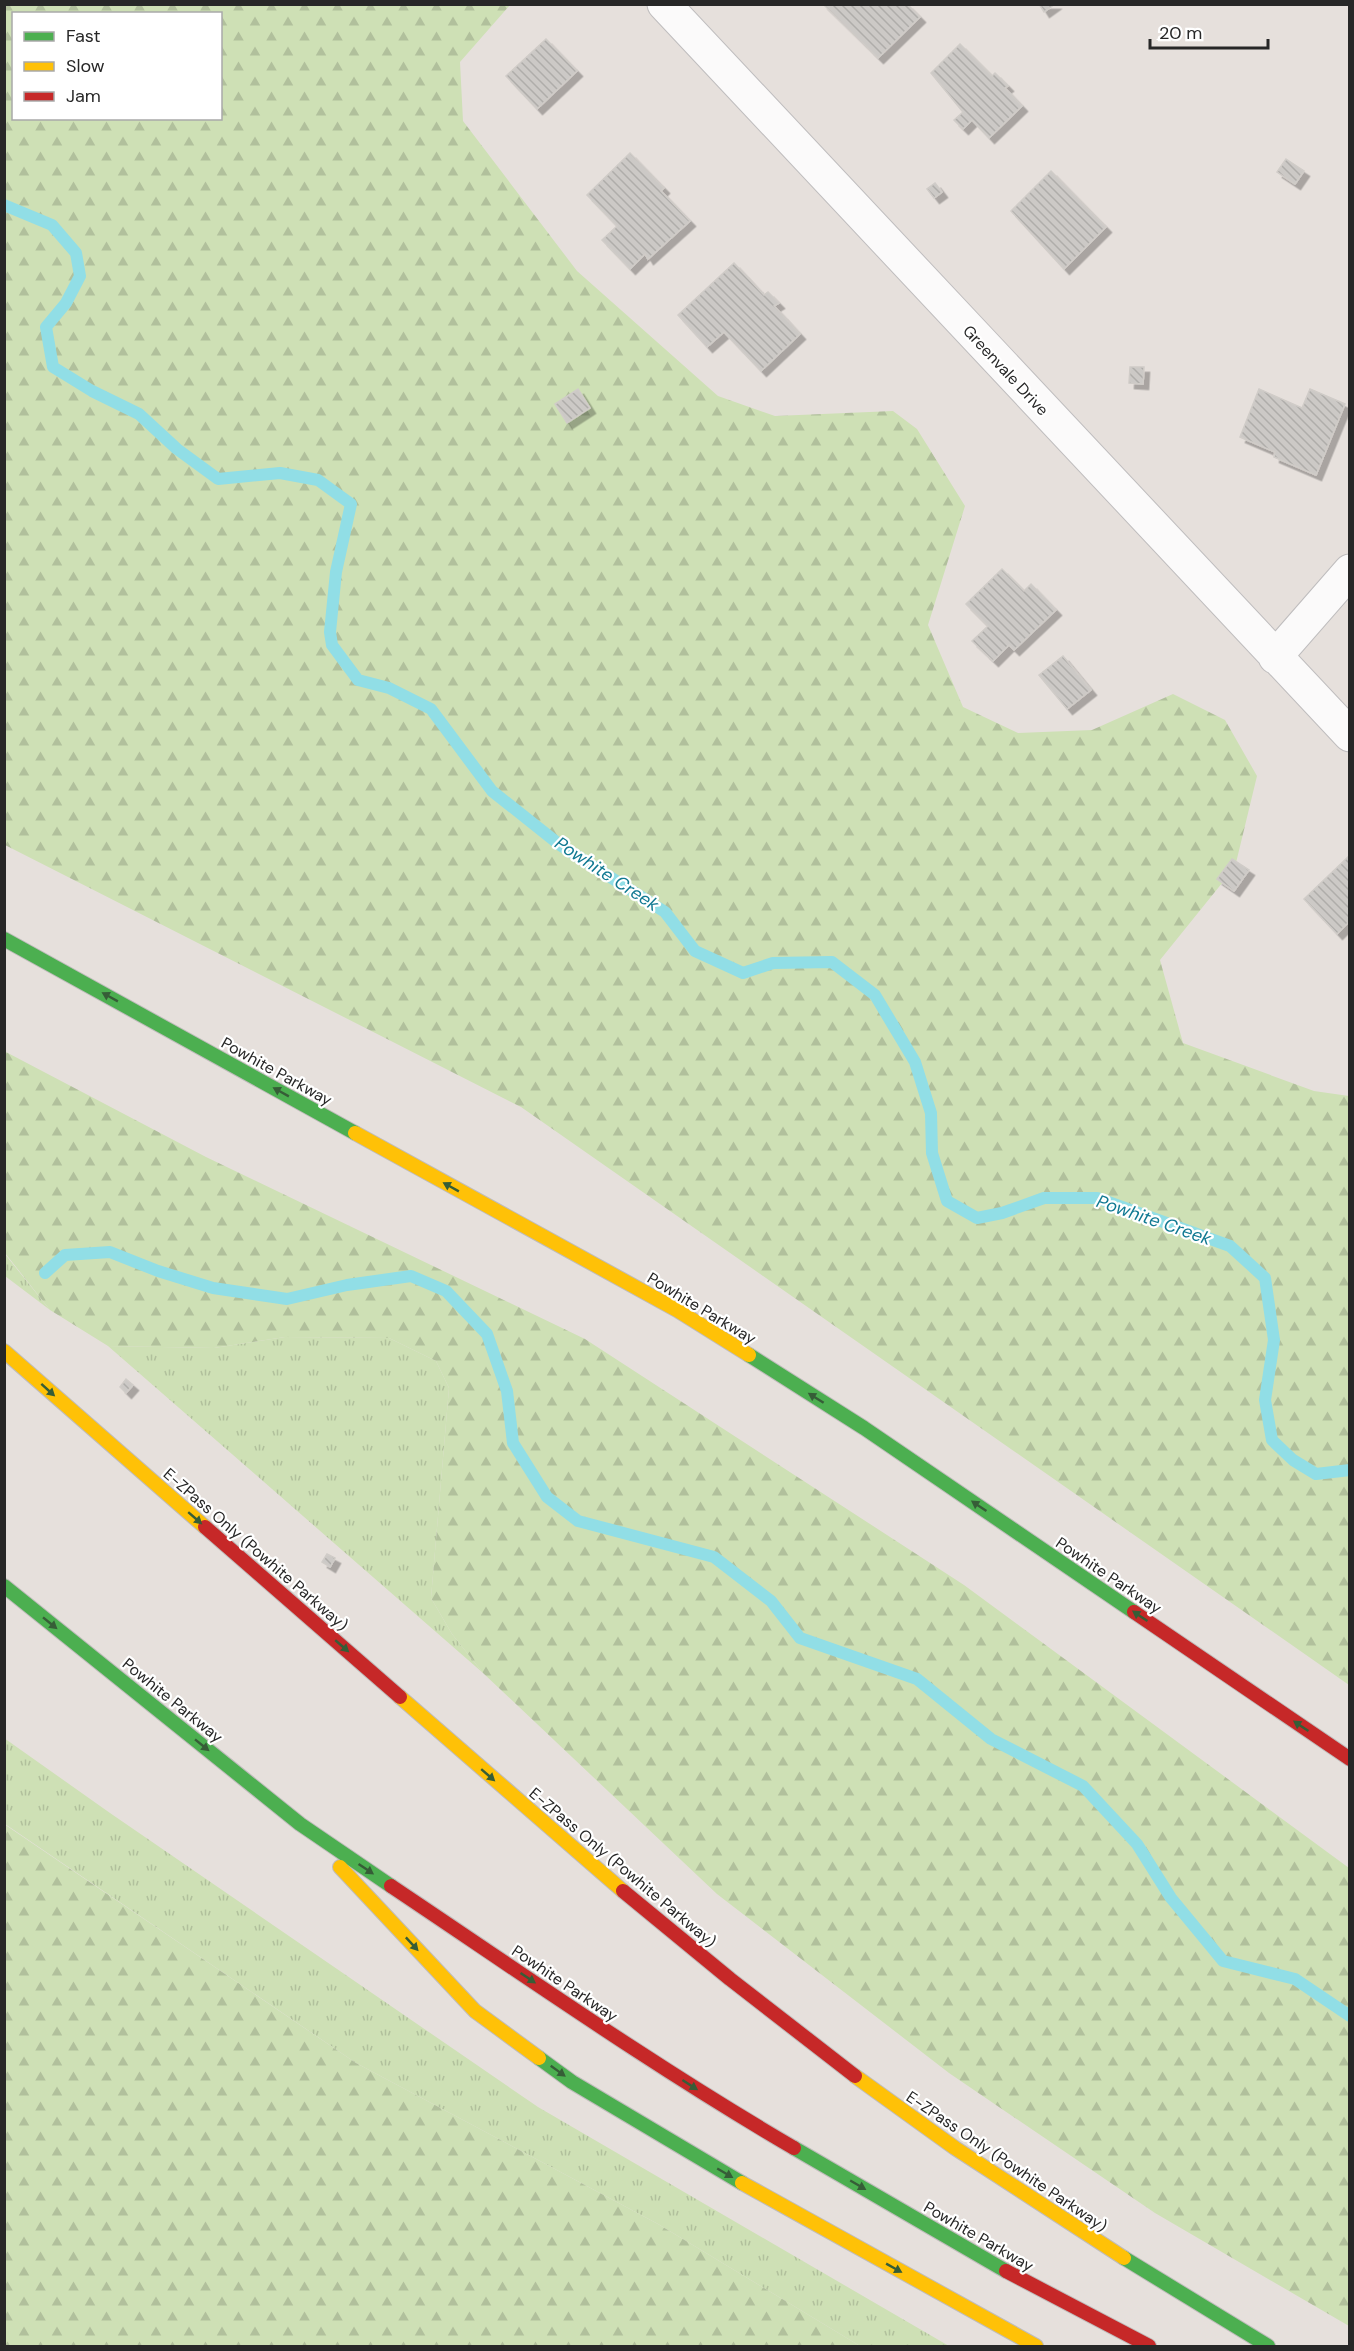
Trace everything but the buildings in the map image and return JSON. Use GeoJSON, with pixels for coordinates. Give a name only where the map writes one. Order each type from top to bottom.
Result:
{"type":"FeatureCollection","features":[{"type":"Feature","properties":{"kind":"highway","name":"Powhite Parkway"},"geometry":{"type":"LineString","coordinates":[[4,939],[676,1310],[864,1428],[1350,1759]]}},
{"type":"Feature","properties":{"kind":"highway","name":"E-ZPass Only (Powhite Parkway)"},"geometry":{"type":"LineString","coordinates":[[4,1351],[518,1801],[741,1988],[855,2077],[971,2160],[1090,2237],[1268,2346]]}},
{"type":"Feature","properties":{"kind":"highway","name":"Powhite Parkway"},"geometry":{"type":"LineString","coordinates":[[4,1586],[300,1824],[712,2100],[992,2264],[1149,2346]]}},
{"type":"Feature","properties":{"kind":"highway"},"geometry":{"type":"LineString","coordinates":[[300,1824],[475,2011],[572,2082],[773,2201],[1036,2346]]}},
{"type":"Feature","properties":{"kind":"street","name":"Greenvale Drive"},"geometry":{"type":"LineString","coordinates":[[664,4],[1350,735]]}},
{"type":"Feature","properties":{"kind":"street"},"geometry":{"type":"LineString","coordinates":[[1275,657],[1350,571]]}},
{"type":"Feature","properties":{"kind":"green space"},"geometry":{"type":"Polygon","coordinates":[[[4,5],[510,5],[460,62],[463,121],[577,271],[718,396],[775,416],[893,411],[917,429],[965,506],[928,625],[963,707],[1018,733],[1092,730],[1173,694],[1225,720],[1257,776],[1235,867],[1160,960],[1183,1043],[1314,1091],[1349,1096],[1349,1685],[521,1107],[5,845],[4,5]]]}},
{"type":"Feature","properties":{"kind":"green space"},"geometry":{"type":"Polygon","coordinates":[[[4,1051],[206,1157],[585,1339],[964,1585],[1349,1868],[1349,2326],[1155,2213],[949,2073],[717,1894],[483,1673],[452,1634],[431,1598],[449,1388],[436,1361],[389,1338],[285,1337],[214,1348],[108,1346],[50,1310],[5,1253],[4,1051]]]}},
{"type":"Feature","properties":{"kind":"green space"},"geometry":{"type":"Polygon","coordinates":[[[4,1253],[50,1310],[5,1276],[4,1253]]]}},
{"type":"Feature","properties":{"kind":"green space"},"geometry":{"type":"Polygon","coordinates":[[[285,1337],[389,1338],[436,1361],[449,1388],[431,1598],[452,1634],[483,1673],[108,1346],[214,1348],[285,1337]]]}},
{"type":"Feature","properties":{"kind":"green space"},"geometry":{"type":"Polygon","coordinates":[[[4,1738],[538,2107],[949,2346],[860,2346],[658,2224],[356,2063],[5,1824],[4,1738]]]}},
{"type":"Feature","properties":{"kind":"green space"},"geometry":{"type":"Polygon","coordinates":[[[4,1824],[356,2063],[658,2224],[860,2346],[5,2346],[4,1824]]]}},
{"type":"Feature","properties":{"kind":"waterway","name":"Powhite Creek"},"geometry":{"type":"LineString","coordinates":[[4,205],[52,225],[76,253],[80,276],[66,303],[46,327],[53,367],[92,391],[139,414],[177,449],[218,479],[280,473],[318,480],[351,504],[336,572],[330,632],[332,645],[358,680],[389,688],[431,709],[492,791],[560,845],[665,912],[695,951],[743,973],[773,963],[832,962],[875,995],[915,1062],[931,1113],[932,1153],[947,1201],[977,1218],[1002,1213],[1044,1198],[1097,1198],[1230,1246],[1265,1278],[1274,1340],[1265,1400],[1272,1440],[1293,1460],[1316,1474],[1350,1470]]}},
{"type":"Feature","properties":{"kind":"waterway"},"geometry":{"type":"LineString","coordinates":[[45,1273],[65,1255],[110,1252],[158,1271],[213,1288],[287,1299],[347,1285],[411,1276],[446,1291],[487,1334],[507,1391],[513,1443],[547,1497],[578,1521],[714,1557],[771,1601],[800,1638],[917,1679],[991,1739],[1083,1786],[1137,1844],[1171,1898],[1223,1961],[1295,1979],[1350,2016]]}},
{"type":"Feature","properties":{"kind":"traffic: fast"},"geometry":{"type":"LineString","coordinates":[[4,939],[355,1133]]}},
{"type":"Feature","properties":{"kind":"traffic: fast"},"geometry":{"type":"LineString","coordinates":[[749,1355],[864,1428],[1134,1612]]}},
{"type":"Feature","properties":{"kind":"traffic: fast"},"geometry":{"type":"LineString","coordinates":[[4,1586],[300,1824],[391,1886]]}},
{"type":"Feature","properties":{"kind":"traffic: fast"},"geometry":{"type":"LineString","coordinates":[[539,2058],[572,2082],[742,2183]]}},
{"type":"Feature","properties":{"kind":"traffic: fast"},"geometry":{"type":"LineString","coordinates":[[794,2148],[1006,2271]]}},
{"type":"Feature","properties":{"kind":"traffic: fast"},"geometry":{"type":"LineString","coordinates":[[1124,2258],[1268,2346]]}},
{"type":"Feature","properties":{"kind":"traffic: slow"},"geometry":{"type":"LineString","coordinates":[[355,1133],[677,1310],[749,1355]]}},
{"type":"Feature","properties":{"kind":"traffic: slow"},"geometry":{"type":"LineString","coordinates":[[4,1351],[205,1527]]}},
{"type":"Feature","properties":{"kind":"traffic: slow"},"geometry":{"type":"LineString","coordinates":[[400,1697],[623,1891]]}},
{"type":"Feature","properties":{"kind":"traffic: slow"},"geometry":{"type":"LineString","coordinates":[[340,1867],[475,2011],[539,2058]]}},
{"type":"Feature","properties":{"kind":"traffic: slow"},"geometry":{"type":"LineString","coordinates":[[855,2076],[955,2148],[1124,2258]]}},
{"type":"Feature","properties":{"kind":"traffic: slow"},"geometry":{"type":"LineString","coordinates":[[742,2183],[1036,2346]]}},
{"type":"Feature","properties":{"kind":"traffic: jam"},"geometry":{"type":"LineString","coordinates":[[205,1527],[400,1697]]}},
{"type":"Feature","properties":{"kind":"traffic: jam"},"geometry":{"type":"LineString","coordinates":[[1134,1612],[1350,1759]]}},
{"type":"Feature","properties":{"kind":"traffic: jam"},"geometry":{"type":"LineString","coordinates":[[391,1886],[640,2053],[794,2148]]}},
{"type":"Feature","properties":{"kind":"traffic: jam"},"geometry":{"type":"LineString","coordinates":[[623,1891],[730,1979],[855,2076]]}},
{"type":"Feature","properties":{"kind":"traffic: jam"},"geometry":{"type":"LineString","coordinates":[[1006,2271],[1149,2346]]}}]}
